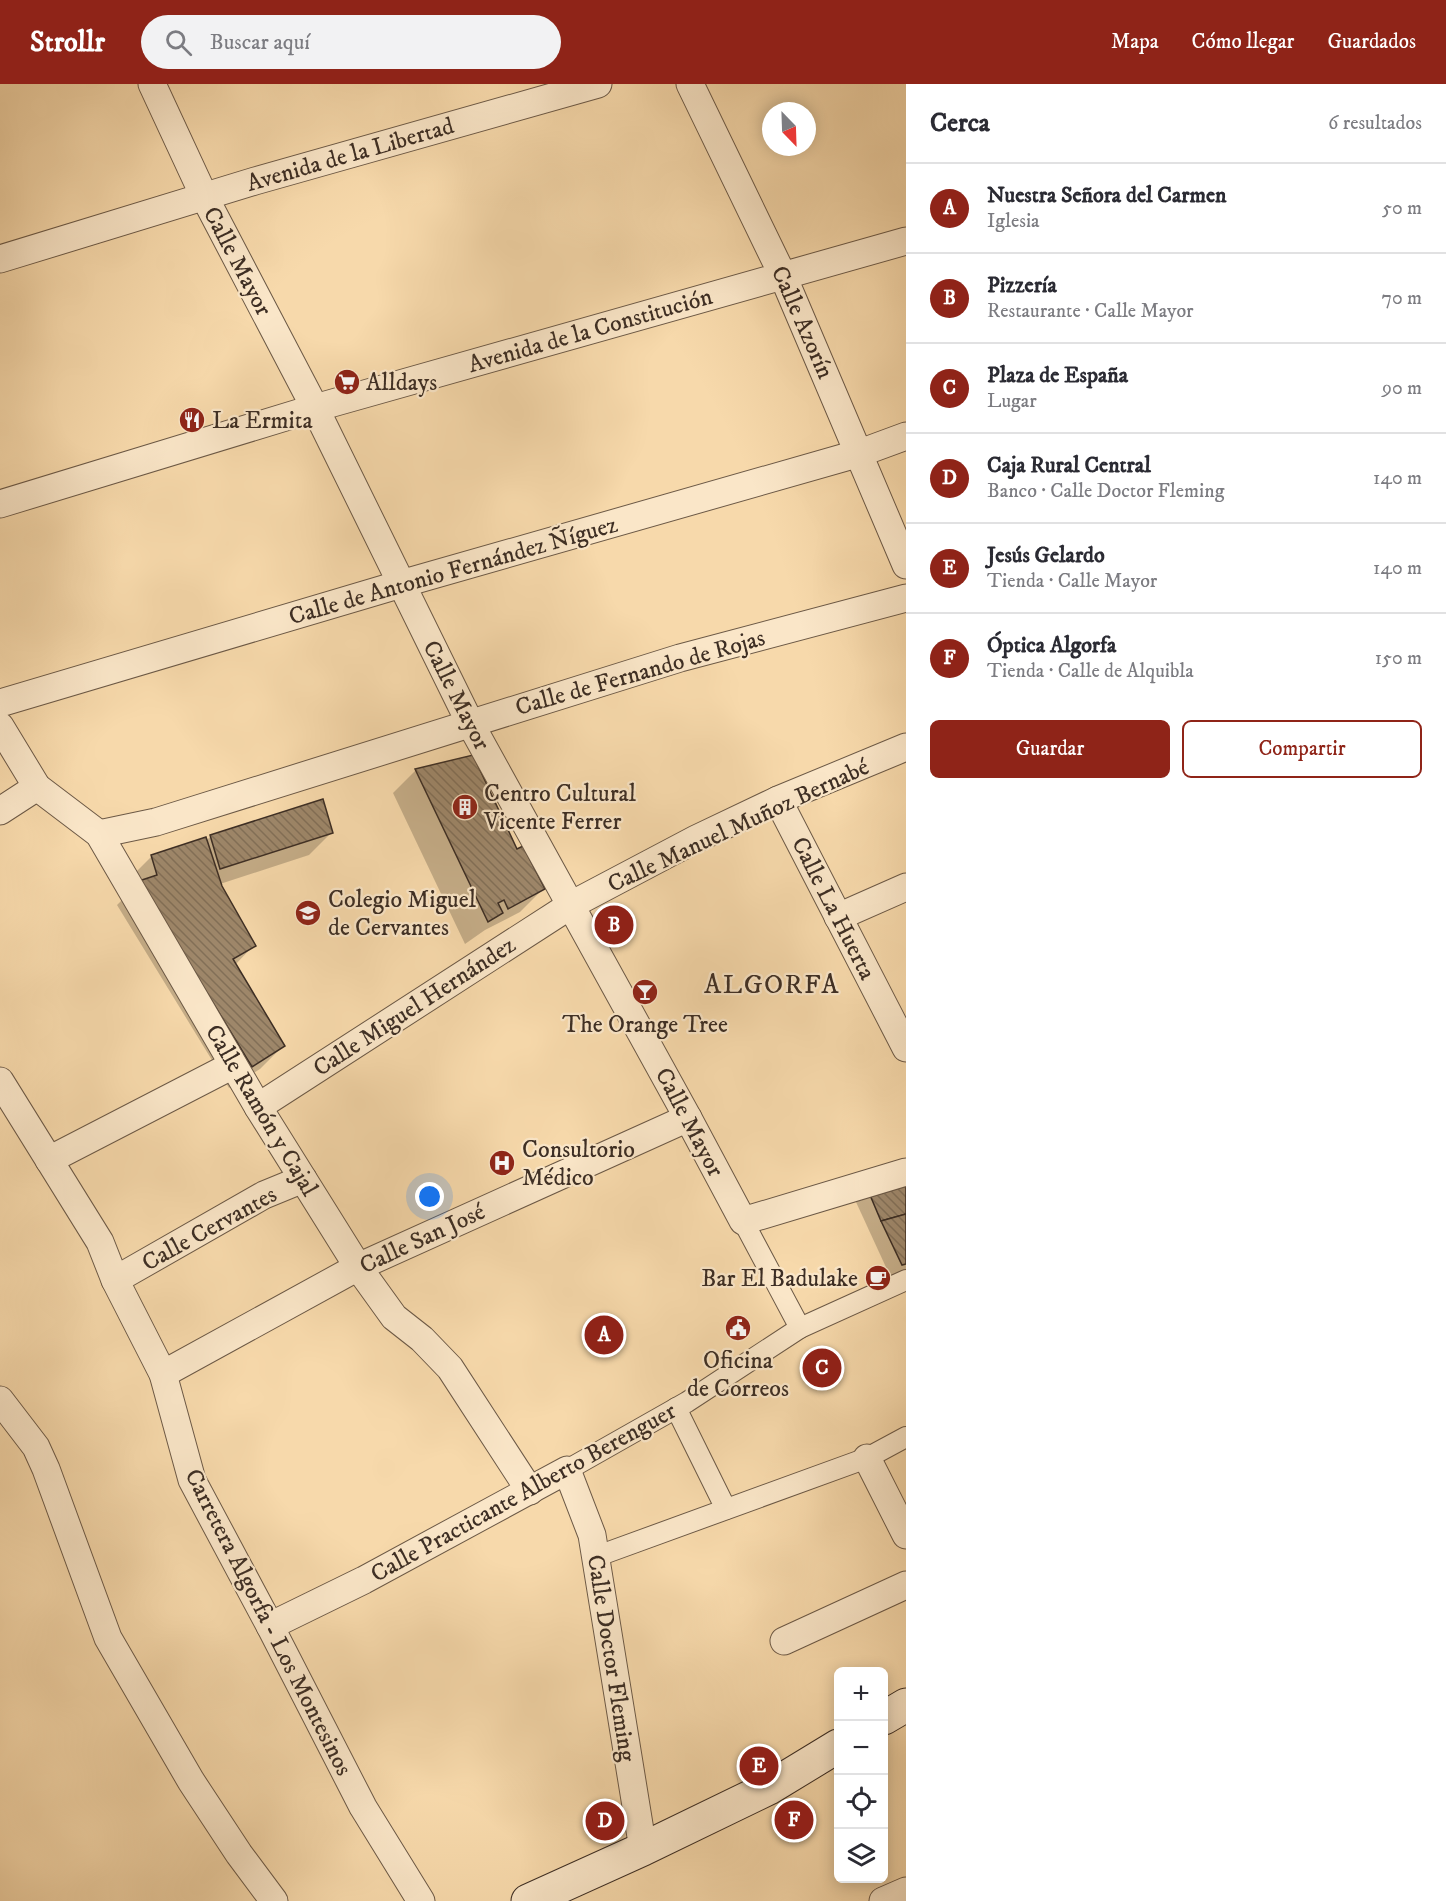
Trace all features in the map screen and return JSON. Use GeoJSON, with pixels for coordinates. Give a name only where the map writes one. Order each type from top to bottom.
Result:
{"type":"FeatureCollection","features":[{"type":"Feature","properties":{"kind":"main road"},"geometry":{"type":"LineString","coordinates":[[888,1716],[906,1705]]}},
{"type":"Feature","properties":{"kind":"main road"},"geometry":{"type":"LineString","coordinates":[[528,1901],[769,1788],[834,1748]]}},
{"type":"Feature","properties":{"kind":"street","name":"Calle Mayor"},"geometry":{"type":"LineString","coordinates":[[152,84],[204,196],[315,408],[470,723],[688,1118],[800,1328]]}},
{"type":"Feature","properties":{"kind":"street","name":"Avenida de la Libertad"},"geometry":{"type":"LineString","coordinates":[[0,259],[204,196],[598,84]]}},
{"type":"Feature","properties":{"kind":"street","name":"Calle Azorín"},"geometry":{"type":"LineString","coordinates":[[690,84],[783,276],[906,565]]}},
{"type":"Feature","properties":{"kind":"street","name":"Avenida de la Constitución"},"geometry":{"type":"LineString","coordinates":[[0,504],[315,408],[906,242]]}},
{"type":"Feature","properties":{"kind":"street","name":"Calle de Antonio Fernández Ñíguez"},"geometry":{"type":"LineString","coordinates":[[0,703],[401,584],[860,453],[906,436]]}},
{"type":"Feature","properties":{"kind":"street","name":"Calle de Fernando de Rojas"},"geometry":{"type":"LineString","coordinates":[[99,834],[156,822],[680,658],[906,598]]}},
{"type":"Feature","properties":{"kind":"street","name":"Calle Ramón y Cajal"},"geometry":{"type":"LineString","coordinates":[[0,726],[37,787],[99,834],[258,1107],[358,1267],[394,1317],[422,1340],[450,1368],[530,1491]]}},
{"type":"Feature","properties":{"kind":"street","name":"Calle Manuel Muñoz Bernabé"},"geometry":{"type":"LineString","coordinates":[[571,904],[696,839],[778,800],[906,747]]}},
{"type":"Feature","properties":{"kind":"street"},"geometry":{"type":"LineString","coordinates":[[0,811],[37,787]]}},
{"type":"Feature","properties":{"kind":"street","name":"Calle La Huerta"},"geometry":{"type":"LineString","coordinates":[[778,800],[906,1048]]}},
{"type":"Feature","properties":{"kind":"street"},"geometry":{"type":"LineString","coordinates":[[838,917],[906,887]]}},
{"type":"Feature","properties":{"kind":"street","name":"Calle Miguel Hernández"},"geometry":{"type":"LineString","coordinates":[[258,1107],[571,904]]}},
{"type":"Feature","properties":{"kind":"street"},"geometry":{"type":"LineString","coordinates":[[49,1160],[233,1065]]}},
{"type":"Feature","properties":{"kind":"street","name":"Carretera Algorfa - Los Montesinos"},"geometry":{"type":"LineString","coordinates":[[0,1081],[100,1242],[115,1280],[162,1374],[192,1480],[363,1807],[422,1901]]}},
{"type":"Feature","properties":{"kind":"street","name":"Calle San José"},"geometry":{"type":"LineString","coordinates":[[162,1374],[358,1267],[688,1118]]}},
{"type":"Feature","properties":{"kind":"street"},"geometry":{"type":"LineString","coordinates":[[743,1221],[906,1172]]}},
{"type":"Feature","properties":{"kind":"street","name":"Calle Cervantes"},"geometry":{"type":"LineString","coordinates":[[115,1280],[264,1195],[303,1179]]}},
{"type":"Feature","properties":{"kind":"street","name":"Calle Practicante Alberto Berenguer"},"geometry":{"type":"LineString","coordinates":[[270,1626],[364,1580],[530,1491],[676,1408],[800,1328],[906,1280]]}},
{"type":"Feature","properties":{"kind":"street"},"geometry":{"type":"LineString","coordinates":[[0,1400],[36,1447],[46,1469],[108,1638],[191,1781],[239,1854],[274,1901]]}},
{"type":"Feature","properties":{"kind":"street"},"geometry":{"type":"LineString","coordinates":[[676,1408],[726,1509]]}},
{"type":"Feature","properties":{"kind":"street"},"geometry":{"type":"LineString","coordinates":[[595,1557],[867,1458],[906,1437]]}},
{"type":"Feature","properties":{"kind":"street"},"geometry":{"type":"LineString","coordinates":[[867,1458],[906,1535]]}},
{"type":"Feature","properties":{"kind":"street","name":"Calle Doctor Fleming"},"geometry":{"type":"LineString","coordinates":[[567,1470],[592,1535],[643,1849]]}},
{"type":"Feature","properties":{"kind":"street"},"geometry":{"type":"LineString","coordinates":[[784,1641],[906,1585]]}},
{"type":"Feature","properties":{"kind":"street"},"geometry":{"type":"LineString","coordinates":[[882,1901],[906,1891]]}},
{"type":"Feature","properties":{"kind":"building","name":"Centro Cultural Vicente Ferrer"},"geometry":{"type":"Polygon","coordinates":[[[473,755],[517,849],[523,846],[545,889],[508,909],[504,900],[498,903],[503,913],[488,922],[415,769],[473,755]]]}},
{"type":"Feature","properties":{"kind":"building"},"geometry":{"type":"Polygon","coordinates":[[[323,799],[333,833],[220,869],[210,835],[323,799]]]}},
{"type":"Feature","properties":{"kind":"building"},"geometry":{"type":"Polygon","coordinates":[[[206,837],[222,886],[256,946],[233,959],[285,1046],[252,1067],[139,881],[157,875],[151,855],[206,837]]]}},
{"type":"Feature","properties":{"kind":"building"},"geometry":{"type":"Polygon","coordinates":[[[906,1176],[906,1214],[881,1221],[867,1188],[906,1176]]]}},
{"type":"Feature","properties":{"kind":"building"},"geometry":{"type":"Polygon","coordinates":[[[906,1214],[906,1264],[902,1265],[881,1221],[906,1214]]]}},
{"type":"Feature","properties":{"kind":"place","name":"Alldays"},"geometry":{"type":"Point","coordinates":[347,382]}},
{"type":"Feature","properties":{"kind":"place","name":"La Ermita"},"geometry":{"type":"Point","coordinates":[192,420]}},
{"type":"Feature","properties":{"kind":"place","name":"Centro Cultural Vicente Ferrer"},"geometry":{"type":"Point","coordinates":[465,807]}},
{"type":"Feature","properties":{"kind":"place","name":"Colegio Miguel de Cervantes"},"geometry":{"type":"Point","coordinates":[308,913]}},
{"type":"Feature","properties":{"kind":"place","name":"Pizzería"},"geometry":{"type":"Point","coordinates":[614,925]}},
{"type":"Feature","properties":{"kind":"place","name":"The Orange Tree"},"geometry":{"type":"Point","coordinates":[645,992]}},
{"type":"Feature","properties":{"kind":"place","name":"Consultorio Médico"},"geometry":{"type":"Point","coordinates":[502,1163]}},
{"type":"Feature","properties":{"kind":"place","name":"Bar El Badulake"},"geometry":{"type":"Point","coordinates":[878,1278]}},
{"type":"Feature","properties":{"kind":"place","name":"Oficina de Correos"},"geometry":{"type":"Point","coordinates":[738,1328]}},
{"type":"Feature","properties":{"kind":"place","name":"Nuestra Señora del Carmen"},"geometry":{"type":"Point","coordinates":[604,1335]}},
{"type":"Feature","properties":{"kind":"place","name":"Plaza de España"},"geometry":{"type":"Point","coordinates":[822,1368]}},
{"type":"Feature","properties":{"kind":"place","name":"Jesús Gelardo"},"geometry":{"type":"Point","coordinates":[759,1766]}},
{"type":"Feature","properties":{"kind":"place","name":"Óptica Algorfa"},"geometry":{"type":"Point","coordinates":[794,1820]}},
{"type":"Feature","properties":{"kind":"place","name":"Caja Rural Central"},"geometry":{"type":"Point","coordinates":[605,1821]}},
{"type":"Feature","properties":{"kind":"district","name":"ALGORFA"},"geometry":{"type":"Point","coordinates":[772,984]}}]}
